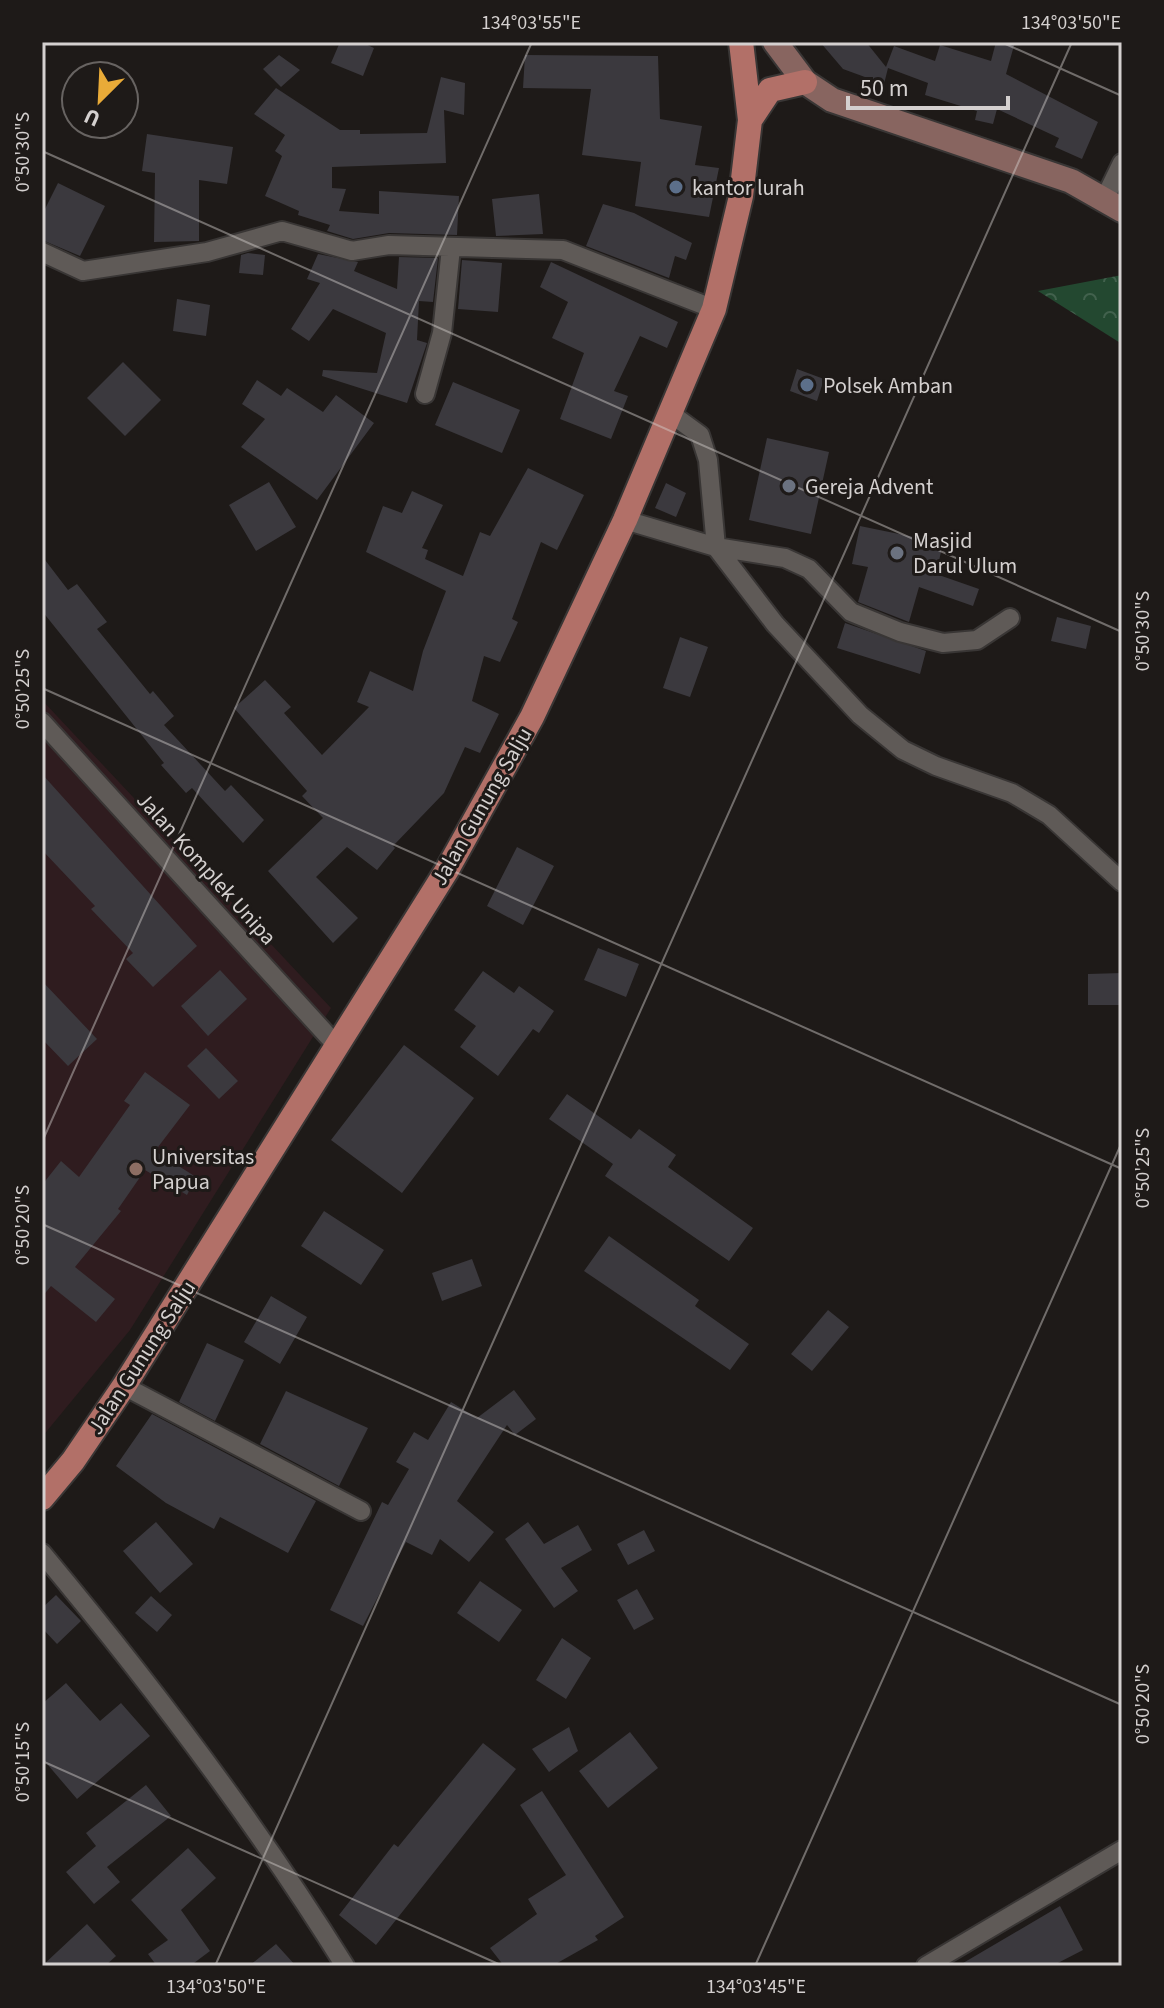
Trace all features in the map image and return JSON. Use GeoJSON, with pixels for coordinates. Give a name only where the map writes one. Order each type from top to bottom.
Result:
{"type":"FeatureCollection","features":[{"type":"Feature","properties":{"kind":"main road","name":"Jalan Gunung Salju"},"geometry":{"type":"LineString","coordinates":[[42,1498],[73,1461],[124,1386],[447,870],[532,717],[625,520],[714,309],[741,196],[750,120],[741,42]]}},
{"type":"Feature","properties":{"kind":"main road"},"geometry":{"type":"LineString","coordinates":[[775,42],[805,82],[832,100],[1071,181],[1114,204]]}},
{"type":"Feature","properties":{"kind":"main road"},"geometry":{"type":"LineString","coordinates":[[750,120],[770,90],[805,82]]}},
{"type":"Feature","properties":{"kind":"street"},"geometry":{"type":"LineString","coordinates":[[1114,204],[1122,163]]}},
{"type":"Feature","properties":{"kind":"street"},"geometry":{"type":"LineString","coordinates":[[42,252],[83,271],[207,252],[282,231],[352,251],[389,245],[563,250],[714,309]]}},
{"type":"Feature","properties":{"kind":"street"},"geometry":{"type":"LineString","coordinates":[[425,394],[442,333],[451,248]]}},
{"type":"Feature","properties":{"kind":"street"},"geometry":{"type":"LineString","coordinates":[[670,413],[700,435],[708,460],[716,547],[775,624],[860,715],[903,750],[936,766],[1012,793],[1049,815],[1122,882]]}},
{"type":"Feature","properties":{"kind":"street"},"geometry":{"type":"LineString","coordinates":[[625,520],[716,547],[785,558],[809,569],[851,612],[900,632],[943,643],[977,640],[1010,618]]}},
{"type":"Feature","properties":{"kind":"street","name":"Jalan Komplek Unipa"},"geometry":{"type":"LineString","coordinates":[[42,722],[337,1046]]}},
{"type":"Feature","properties":{"kind":"street"},"geometry":{"type":"LineString","coordinates":[[124,1386],[361,1511]]}},
{"type":"Feature","properties":{"kind":"street"},"geometry":{"type":"LineString","coordinates":[[42,1553],[131,1660],[307,1906],[345,1966]]}},
{"type":"Feature","properties":{"kind":"street"},"geometry":{"type":"LineString","coordinates":[[926,1966],[1122,1850]]}},
{"type":"Feature","properties":{"kind":"shaded area","name":"Universitas Papua"},"geometry":{"type":"Polygon","coordinates":[[[42,700],[331,1008],[130,1330],[42,1437],[42,700]]]}},
{"type":"Feature","properties":{"kind":"green space"},"geometry":{"type":"Polygon","coordinates":[[[1122,275],[1122,344],[1038,291],[1122,275]]]}},
{"type":"Feature","properties":{"kind":"building"},"geometry":{"type":"Polygon","coordinates":[[[340,42],[361,42],[374,48],[363,76],[331,63],[340,42]]]}},
{"type":"Feature","properties":{"kind":"building"},"geometry":{"type":"Polygon","coordinates":[[[820,42],[866,42],[886,67],[894,46],[935,61],[940,45],[991,61],[996,42],[1015,42],[1006,74],[1098,122],[1082,159],[1055,147],[1059,138],[997,109],[993,124],[975,120],[977,111],[925,95],[928,83],[888,68],[884,84],[843,69],[820,42]]]}},
{"type":"Feature","properties":{"kind":"building"},"geometry":{"type":"Polygon","coordinates":[[[279,55],[300,70],[281,87],[263,69],[279,55]]]}},
{"type":"Feature","properties":{"kind":"building"},"geometry":{"type":"Polygon","coordinates":[[[525,55],[658,56],[660,119],[702,126],[695,165],[719,168],[709,217],[635,206],[641,162],[582,155],[591,89],[523,88],[525,55]]]}},
{"type":"Feature","properties":{"kind":"building"},"geometry":{"type":"Polygon","coordinates":[[[441,77],[465,83],[464,115],[444,110],[446,163],[332,167],[332,188],[346,189],[339,211],[379,214],[379,191],[459,196],[457,235],[389,233],[353,239],[327,231],[330,225],[298,215],[299,211],[265,196],[282,156],[275,151],[285,135],[254,114],[276,88],[340,130],[360,130],[360,134],[427,133],[441,77]]]}},
{"type":"Feature","properties":{"kind":"building"},"geometry":{"type":"Polygon","coordinates":[[[147,134],[233,147],[227,184],[199,180],[199,241],[154,242],[155,173],[142,171],[147,134]]]}},
{"type":"Feature","properties":{"kind":"building"},"geometry":{"type":"Polygon","coordinates":[[[58,183],[105,206],[80,256],[42,240],[42,215],[58,183]]]}},
{"type":"Feature","properties":{"kind":"building"},"geometry":{"type":"Polygon","coordinates":[[[539,194],[543,234],[496,236],[492,199],[539,194]]]}},
{"type":"Feature","properties":{"kind":"building"},"geometry":{"type":"Polygon","coordinates":[[[603,204],[634,213],[692,243],[686,260],[675,256],[669,278],[586,246],[603,204]]]}},
{"type":"Feature","properties":{"kind":"building"},"geometry":{"type":"Polygon","coordinates":[[[318,254],[358,262],[354,271],[397,289],[399,257],[438,258],[433,302],[419,301],[417,340],[427,343],[407,403],[322,376],[323,370],[377,373],[386,333],[333,309],[309,341],[291,329],[320,283],[307,279],[318,254]]]}},
{"type":"Feature","properties":{"kind":"building"},"geometry":{"type":"Polygon","coordinates":[[[241,255],[265,255],[263,275],[239,273],[241,255]]]}},
{"type":"Feature","properties":{"kind":"building"},"geometry":{"type":"Polygon","coordinates":[[[462,260],[502,263],[498,312],[458,309],[462,260]]]}},
{"type":"Feature","properties":{"kind":"building"},"geometry":{"type":"Polygon","coordinates":[[[551,262],[678,322],[667,348],[640,336],[614,391],[628,396],[611,439],[560,419],[584,353],[552,338],[568,302],[540,287],[551,262]]]}},
{"type":"Feature","properties":{"kind":"building"},"geometry":{"type":"Polygon","coordinates":[[[177,299],[210,305],[206,336],[173,331],[177,299]]]}},
{"type":"Feature","properties":{"kind":"building"},"geometry":{"type":"Polygon","coordinates":[[[123,362],[161,400],[125,436],[87,398],[123,362]]]}},
{"type":"Feature","properties":{"kind":"building","name":"Polsek Amban"},"geometry":{"type":"Polygon","coordinates":[[[797,369],[824,379],[817,401],[790,391],[797,369]]]}},
{"type":"Feature","properties":{"kind":"building"},"geometry":{"type":"Polygon","coordinates":[[[257,380],[281,396],[287,388],[323,412],[336,395],[374,423],[317,500],[241,447],[265,419],[242,404],[257,380]]]}},
{"type":"Feature","properties":{"kind":"building"},"geometry":{"type":"Polygon","coordinates":[[[453,382],[520,410],[502,453],[435,425],[453,382]]]}},
{"type":"Feature","properties":{"kind":"building","name":"Gereja Advent"},"geometry":{"type":"Polygon","coordinates":[[[767,438],[829,452],[811,534],[749,520],[767,438]]]}},
{"type":"Feature","properties":{"kind":"building"},"geometry":{"type":"Polygon","coordinates":[[[528,468],[584,495],[557,550],[541,542],[512,619],[518,622],[500,662],[484,656],[472,701],[499,714],[480,753],[465,747],[444,793],[393,846],[395,848],[377,870],[347,847],[316,877],[358,918],[333,943],[268,871],[323,818],[302,796],[307,791],[234,708],[265,680],[291,707],[284,713],[322,755],[369,707],[357,702],[370,671],[413,691],[423,651],[446,591],[366,552],[383,506],[402,513],[412,491],[443,505],[422,548],[428,550],[425,559],[463,576],[480,532],[490,536],[528,468]]]}},
{"type":"Feature","properties":{"kind":"building"},"geometry":{"type":"Polygon","coordinates":[[[269,482],[296,527],[256,551],[229,505],[269,482]]]}},
{"type":"Feature","properties":{"kind":"building"},"geometry":{"type":"Polygon","coordinates":[[[666,483],[686,493],[676,517],[655,508],[666,483]]]}},
{"type":"Feature","properties":{"kind":"building"},"geometry":{"type":"Polygon","coordinates":[[[860,526],[943,543],[936,574],[979,589],[973,606],[919,587],[909,622],[858,602],[868,567],[852,564],[860,526]]]}},
{"type":"Feature","properties":{"kind":"building"},"geometry":{"type":"Polygon","coordinates":[[[42,556],[68,590],[77,584],[107,622],[97,629],[150,694],[153,691],[174,716],[164,725],[225,791],[231,785],[264,820],[243,843],[192,788],[186,793],[161,765],[164,763],[42,611],[42,556]]]}},
{"type":"Feature","properties":{"kind":"building"},"geometry":{"type":"Polygon","coordinates":[[[1057,617],[1091,626],[1086,649],[1051,641],[1057,617]]]}},
{"type":"Feature","properties":{"kind":"building"},"geometry":{"type":"Polygon","coordinates":[[[845,623],[926,651],[920,674],[837,648],[845,623]]]}},
{"type":"Feature","properties":{"kind":"building"},"geometry":{"type":"Polygon","coordinates":[[[680,637],[708,647],[690,697],[663,688],[680,637]]]}},
{"type":"Feature","properties":{"kind":"building"},"geometry":{"type":"Polygon","coordinates":[[[42,774],[197,946],[153,987],[126,959],[133,953],[91,909],[95,906],[42,850],[42,774]]]}},
{"type":"Feature","properties":{"kind":"building"},"geometry":{"type":"Polygon","coordinates":[[[517,847],[554,866],[523,925],[487,906],[517,847]]]}},
{"type":"Feature","properties":{"kind":"building"},"geometry":{"type":"Polygon","coordinates":[[[598,948],[639,964],[626,997],[584,980],[598,948]]]}},
{"type":"Feature","properties":{"kind":"building"},"geometry":{"type":"Polygon","coordinates":[[[220,970],[247,999],[208,1036],[181,1006],[220,970]]]}},
{"type":"Feature","properties":{"kind":"building"},"geometry":{"type":"Polygon","coordinates":[[[483,971],[514,993],[519,986],[554,1011],[539,1033],[533,1029],[498,1076],[460,1047],[476,1026],[454,1010],[483,971]]]}},
{"type":"Feature","properties":{"kind":"building"},"geometry":{"type":"Polygon","coordinates":[[[1122,973],[1122,1005],[1088,1005],[1088,974],[1122,973]]]}},
{"type":"Feature","properties":{"kind":"building"},"geometry":{"type":"Polygon","coordinates":[[[42,981],[97,1039],[68,1066],[42,1039],[42,981]]]}},
{"type":"Feature","properties":{"kind":"building"},"geometry":{"type":"Polygon","coordinates":[[[404,1045],[474,1098],[402,1193],[331,1140],[404,1045]]]}},
{"type":"Feature","properties":{"kind":"building"},"geometry":{"type":"Polygon","coordinates":[[[206,1048],[238,1081],[219,1099],[187,1066],[206,1048]]]}},
{"type":"Feature","properties":{"kind":"building"},"geometry":{"type":"Polygon","coordinates":[[[145,1072],[190,1105],[155,1151],[196,1177],[187,1195],[145,1170],[118,1209],[121,1211],[75,1267],[115,1299],[96,1322],[51,1286],[42,1297],[42,1185],[61,1161],[79,1177],[130,1105],[124,1101],[145,1072]]]}},
{"type":"Feature","properties":{"kind":"building"},"geometry":{"type":"Polygon","coordinates":[[[567,1094],[631,1139],[639,1129],[676,1155],[668,1167],[753,1228],[729,1261],[605,1176],[613,1164],[549,1119],[567,1094]]]}},
{"type":"Feature","properties":{"kind":"building"},"geometry":{"type":"Polygon","coordinates":[[[324,1211],[384,1250],[361,1285],[301,1246],[324,1211]]]}},
{"type":"Feature","properties":{"kind":"building"},"geometry":{"type":"Polygon","coordinates":[[[609,1236],[699,1300],[695,1306],[749,1344],[730,1370],[584,1271],[609,1236]]]}},
{"type":"Feature","properties":{"kind":"building"},"geometry":{"type":"Polygon","coordinates":[[[472,1259],[482,1286],[442,1301],[432,1273],[472,1259]]]}},
{"type":"Feature","properties":{"kind":"building"},"geometry":{"type":"Polygon","coordinates":[[[271,1296],[307,1317],[280,1364],[244,1342],[271,1296]]]}},
{"type":"Feature","properties":{"kind":"building"},"geometry":{"type":"Polygon","coordinates":[[[828,1310],[849,1327],[812,1371],[791,1354],[828,1310]]]}},
{"type":"Feature","properties":{"kind":"building"},"geometry":{"type":"Polygon","coordinates":[[[207,1343],[244,1360],[215,1421],[179,1402],[207,1343]]]}},
{"type":"Feature","properties":{"kind":"building"},"geometry":{"type":"Polygon","coordinates":[[[514,1390],[536,1419],[515,1435],[507,1425],[457,1501],[494,1532],[469,1562],[440,1539],[432,1555],[406,1542],[363,1626],[330,1610],[382,1502],[388,1505],[409,1469],[396,1462],[414,1432],[428,1440],[451,1402],[477,1418],[514,1390]]]}},
{"type":"Feature","properties":{"kind":"building"},"geometry":{"type":"Polygon","coordinates":[[[286,1391],[368,1428],[339,1486],[260,1444],[286,1391]]]}},
{"type":"Feature","properties":{"kind":"building"},"geometry":{"type":"Polygon","coordinates":[[[152,1414],[316,1501],[288,1553],[220,1517],[214,1529],[166,1503],[116,1466],[152,1414]]]}},
{"type":"Feature","properties":{"kind":"building"},"geometry":{"type":"Polygon","coordinates":[[[156,1522],[193,1564],[160,1593],[123,1551],[156,1522]]]}},
{"type":"Feature","properties":{"kind":"building"},"geometry":{"type":"Polygon","coordinates":[[[528,1522],[544,1544],[578,1525],[592,1550],[561,1568],[578,1591],[554,1608],[505,1539],[528,1522]]]}},
{"type":"Feature","properties":{"kind":"building"},"geometry":{"type":"Polygon","coordinates":[[[644,1530],[655,1551],[628,1565],[617,1544],[644,1530]]]}},
{"type":"Feature","properties":{"kind":"building"},"geometry":{"type":"Polygon","coordinates":[[[480,1581],[522,1610],[499,1642],[457,1613],[480,1581]]]}},
{"type":"Feature","properties":{"kind":"building"},"geometry":{"type":"Polygon","coordinates":[[[637,1589],[654,1619],[634,1630],[617,1600],[637,1589]]]}},
{"type":"Feature","properties":{"kind":"building"},"geometry":{"type":"Polygon","coordinates":[[[56,1595],[81,1621],[57,1644],[42,1628],[42,1608],[56,1595]]]}},
{"type":"Feature","properties":{"kind":"building"},"geometry":{"type":"Polygon","coordinates":[[[151,1596],[172,1615],[157,1632],[135,1613],[151,1596]]]}},
{"type":"Feature","properties":{"kind":"building"},"geometry":{"type":"Polygon","coordinates":[[[562,1638],[591,1658],[566,1699],[536,1680],[562,1638]]]}},
{"type":"Feature","properties":{"kind":"building"},"geometry":{"type":"Polygon","coordinates":[[[66,1683],[100,1721],[121,1703],[150,1736],[77,1799],[42,1758],[42,1704],[66,1683]]]}},
{"type":"Feature","properties":{"kind":"building"},"geometry":{"type":"Polygon","coordinates":[[[569,1727],[578,1751],[549,1772],[532,1749],[569,1727]]]}},
{"type":"Feature","properties":{"kind":"building"},"geometry":{"type":"Polygon","coordinates":[[[630,1732],[658,1768],[608,1808],[579,1771],[630,1732]]]}},
{"type":"Feature","properties":{"kind":"building"},"geometry":{"type":"Polygon","coordinates":[[[483,1743],[516,1769],[376,1945],[339,1915],[394,1844],[398,1847],[483,1743]]]}},
{"type":"Feature","properties":{"kind":"building"},"geometry":{"type":"Polygon","coordinates":[[[146,1785],[171,1816],[107,1867],[120,1882],[94,1904],[66,1872],[96,1846],[86,1833],[146,1785]]]}},
{"type":"Feature","properties":{"kind":"building"},"geometry":{"type":"Polygon","coordinates":[[[542,1791],[624,1917],[595,1936],[598,1940],[552,1966],[504,1966],[490,1948],[537,1914],[528,1899],[566,1875],[520,1805],[542,1791]]]}},
{"type":"Feature","properties":{"kind":"building"},"geometry":{"type":"Polygon","coordinates":[[[188,1848],[216,1878],[181,1910],[210,1951],[190,1966],[157,1966],[148,1954],[168,1940],[131,1900],[188,1848]]]}},
{"type":"Feature","properties":{"kind":"building"},"geometry":{"type":"Polygon","coordinates":[[[1060,1906],[1083,1950],[1052,1966],[958,1966],[1060,1906]]]}},
{"type":"Feature","properties":{"kind":"building"},"geometry":{"type":"Polygon","coordinates":[[[87,1924],[116,1956],[105,1966],[42,1966],[87,1924]]]}},
{"type":"Feature","properties":{"kind":"building"},"geometry":{"type":"Polygon","coordinates":[[[276,1944],[296,1966],[249,1966],[276,1944]]]}},
{"type":"Feature","properties":{"kind":"place","name":"kantor lurah"},"geometry":{"type":"Point","coordinates":[676,187]}},
{"type":"Feature","properties":{"kind":"place","name":"Polsek Amban"},"geometry":{"type":"Point","coordinates":[807,385]}},
{"type":"Feature","properties":{"kind":"place","name":"Gereja Advent"},"geometry":{"type":"Point","coordinates":[789,486]}},
{"type":"Feature","properties":{"kind":"place","name":"Masjid Darul Ulum"},"geometry":{"type":"Point","coordinates":[897,553]}},
{"type":"Feature","properties":{"kind":"place","name":"Universitas Papua"},"geometry":{"type":"Point","coordinates":[136,1169]}}]}
